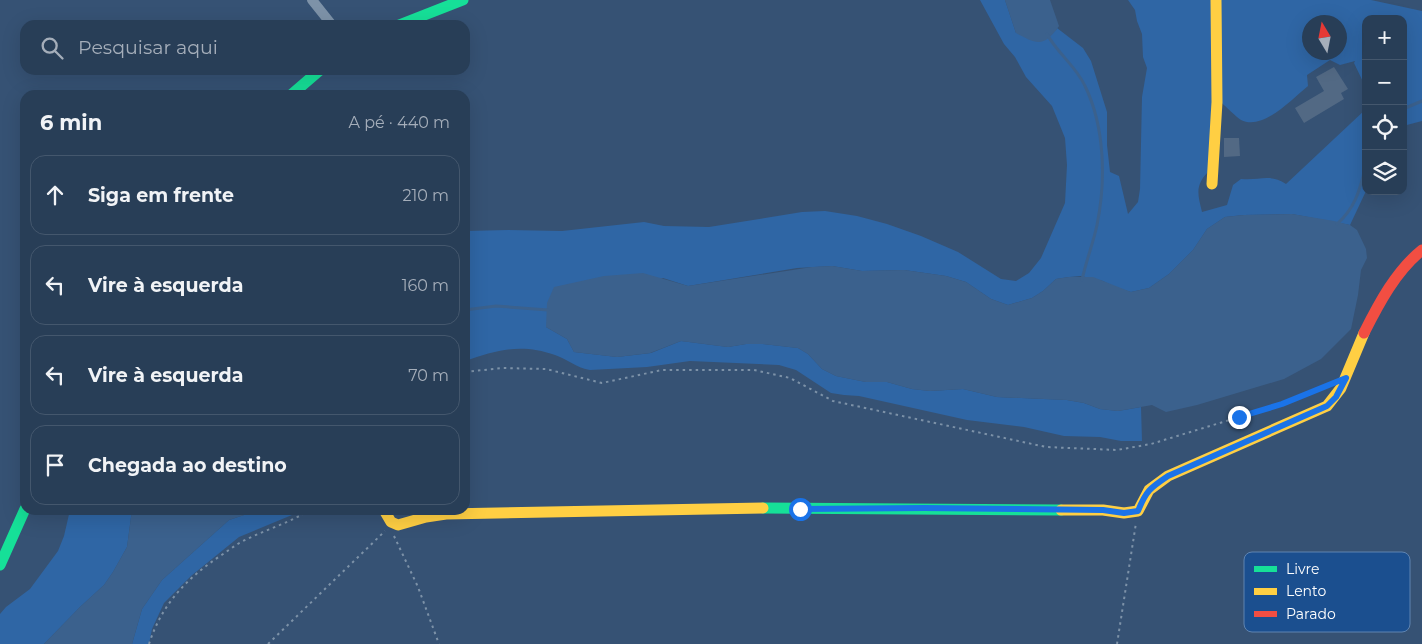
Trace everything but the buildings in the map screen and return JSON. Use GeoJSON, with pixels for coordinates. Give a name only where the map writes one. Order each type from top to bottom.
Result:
{"type":"FeatureCollection","features":[{"type":"Feature","properties":{"kind":"street"},"geometry":{"type":"LineString","coordinates":[[312,0],[328,20]]}},
{"type":"Feature","properties":{"kind":"street"},"geometry":{"type":"LineString","coordinates":[[412,20],[463,0]]}},
{"type":"Feature","properties":{"kind":"street"},"geometry":{"type":"LineString","coordinates":[[1212,184],[1217,102],[1216,0]]}},
{"type":"Feature","properties":{"kind":"street"},"geometry":{"type":"LineString","coordinates":[[297,90],[314,75]]}},
{"type":"Feature","properties":{"kind":"street"},"geometry":{"type":"LineString","coordinates":[[470,513],[659,508],[924,508],[1103,510],[1124,513],[1138,511],[1145,494],[1154,485],[1168,476],[1327,406],[1342,388],[1360,340],[1386,294],[1402,270],[1422,250]]}},
{"type":"Feature","properties":{"kind":"street"},"geometry":{"type":"LineString","coordinates":[[0,565],[22,515]]}},
{"type":"Feature","properties":{"kind":"street"},"geometry":{"type":"LineString","coordinates":[[386,515],[391,524],[398,524],[439,515]]}},
{"type":"Feature","properties":{"kind":"path"},"geometry":{"type":"LineString","coordinates":[[470,371],[502,368],[546,369],[602,383],[662,370],[754,370],[790,378],[833,401],[1046,447],[1091,450],[1117,450],[1151,444],[1282,404],[1328,385]]}},
{"type":"Feature","properties":{"kind":"path"},"geometry":{"type":"LineString","coordinates":[[1117,644],[1138,511]]}},
{"type":"Feature","properties":{"kind":"path"},"geometry":{"type":"LineString","coordinates":[[149,644],[164,609],[181,588],[205,566],[241,542],[300,515]]}},
{"type":"Feature","properties":{"kind":"path"},"geometry":{"type":"LineString","coordinates":[[268,644],[391,524],[418,587],[438,644]]}},
{"type":"Feature","properties":{"kind":"shaded area"},"geometry":{"type":"Polygon","coordinates":[[[980,0],[1005,0],[1016,33],[1056,30],[1057,28],[1083,48],[1091,61],[1107,112],[1107,145],[1110,172],[1119,176],[1128,214],[1138,202],[1140,189],[1142,97],[1147,68],[1143,57],[1142,34],[1135,10],[1128,0],[1371,0],[1422,11],[1422,121],[1407,125],[1407,15],[1362,15],[1362,80],[1354,63],[1355,61],[1340,65],[1330,60],[1307,75],[1308,86],[1294,98],[1268,118],[1258,121],[1241,120],[1220,102],[1211,169],[1202,179],[1198,194],[1202,212],[1227,205],[1233,185],[1241,179],[1269,178],[1286,184],[1362,113],[1362,195],[1364,195],[1350,225],[1292,214],[1225,217],[1207,229],[1193,250],[1169,274],[1149,288],[1131,292],[1114,287],[1103,281],[1081,276],[1069,277],[1056,279],[1032,298],[1008,305],[991,299],[966,282],[946,276],[904,270],[862,271],[832,266],[797,268],[688,286],[663,278],[546,327],[567,339],[574,352],[617,357],[651,353],[681,341],[728,347],[763,344],[798,348],[808,354],[822,369],[836,376],[866,382],[887,382],[912,389],[930,391],[963,389],[997,397],[1067,400],[1084,403],[1100,409],[1118,411],[1141,407],[1142,441],[1064,436],[1024,427],[967,420],[859,396],[831,393],[796,370],[779,365],[690,361],[647,367],[590,370],[555,355],[531,349],[509,349],[470,359],[470,231],[562,231],[644,222],[664,226],[709,227],[802,212],[825,211],[857,216],[921,236],[958,252],[1001,279],[1016,281],[1029,273],[1041,258],[1065,203],[1067,165],[1065,138],[1052,106],[1026,77],[1015,57],[1004,44],[980,0]]]}},
{"type":"Feature","properties":{"kind":"shaded area"},"geometry":{"type":"Polygon","coordinates":[[[1005,0],[1050,0],[1059,26],[1044,41],[1029,40],[1016,33],[1005,0]]]}},
{"type":"Feature","properties":{"kind":"shaded area"},"geometry":{"type":"Polygon","coordinates":[[[1292,214],[1334,221],[1350,225],[1357,230],[1366,249],[1367,258],[1361,270],[1351,329],[1321,359],[1284,379],[1197,405],[1166,412],[1152,405],[1118,411],[1100,409],[1084,403],[1067,400],[997,397],[963,389],[930,391],[912,389],[887,382],[866,382],[836,376],[822,369],[808,354],[798,348],[763,344],[728,347],[681,341],[650,353],[617,357],[574,352],[567,339],[546,327],[547,303],[554,287],[604,276],[643,273],[688,286],[812,267],[832,266],[862,271],[904,270],[946,276],[966,282],[991,299],[1008,305],[1032,298],[1056,279],[1069,277],[1093,277],[1131,292],[1149,288],[1169,274],[1193,250],[1207,229],[1225,217],[1292,214]]]}},
{"type":"Feature","properties":{"kind":"shaded area"},"geometry":{"type":"Polygon","coordinates":[[[69,515],[131,515],[127,547],[113,572],[104,585],[44,644],[0,644],[0,614],[6,607],[30,589],[58,551],[69,515]]]}},
{"type":"Feature","properties":{"kind":"shaded area"},"geometry":{"type":"Polygon","coordinates":[[[131,515],[244,515],[229,520],[162,580],[142,609],[132,644],[44,644],[104,585],[127,547],[131,515]]]}},
{"type":"Feature","properties":{"kind":"shaded area"},"geometry":{"type":"Polygon","coordinates":[[[244,515],[292,515],[239,537],[191,576],[164,603],[152,629],[149,644],[132,644],[142,609],[162,580],[229,520],[244,515]]]}},
{"type":"Feature","properties":{"kind":"waterway"},"geometry":{"type":"LineString","coordinates":[[1047,34],[1077,72],[1085,86],[1092,102],[1100,136],[1102,154],[1100,208],[1082,280]]}},
{"type":"Feature","properties":{"kind":"waterway"},"geometry":{"type":"LineString","coordinates":[[1407,107],[1422,101]]}},
{"type":"Feature","properties":{"kind":"waterway"},"geometry":{"type":"LineString","coordinates":[[1337,224],[1353,204],[1362,179]]}},
{"type":"Feature","properties":{"kind":"waterway"},"geometry":{"type":"LineString","coordinates":[[470,309],[496,306],[548,310]]}},
{"type":"Feature","properties":{"kind":"traffic: fast"},"geometry":{"type":"LineString","coordinates":[[412,20],[463,0]]}},
{"type":"Feature","properties":{"kind":"traffic: fast"},"geometry":{"type":"LineString","coordinates":[[297,90],[314,75]]}},
{"type":"Feature","properties":{"kind":"traffic: fast"},"geometry":{"type":"LineString","coordinates":[[763,508],[1061,510]]}},
{"type":"Feature","properties":{"kind":"traffic: fast"},"geometry":{"type":"LineString","coordinates":[[0,565],[22,515]]}},
{"type":"Feature","properties":{"kind":"traffic: slow"},"geometry":{"type":"LineString","coordinates":[[1212,184],[1217,102],[1216,0]]}},
{"type":"Feature","properties":{"kind":"traffic: slow"},"geometry":{"type":"LineString","coordinates":[[1061,510],[1103,510],[1124,513],[1138,511],[1149,490],[1168,476],[1327,406],[1341,388],[1364,333]]}},
{"type":"Feature","properties":{"kind":"traffic: slow"},"geometry":{"type":"LineString","coordinates":[[470,514],[763,508]]}},
{"type":"Feature","properties":{"kind":"traffic: slow"},"geometry":{"type":"LineString","coordinates":[[387,515],[391,522],[398,525],[439,515]]}},
{"type":"Feature","properties":{"kind":"traffic: jam"},"geometry":{"type":"LineString","coordinates":[[1364,333],[1382,299],[1396,278],[1422,250]]}},
{"type":"Feature","properties":{"kind":"route"},"geometry":{"type":"LineString","coordinates":[[800,509],[1103,510],[1124,513],[1138,511],[1145,494],[1154,485],[1168,476],[1327,406],[1336,397],[1346,378],[1282,404],[1239,417]]}}]}
